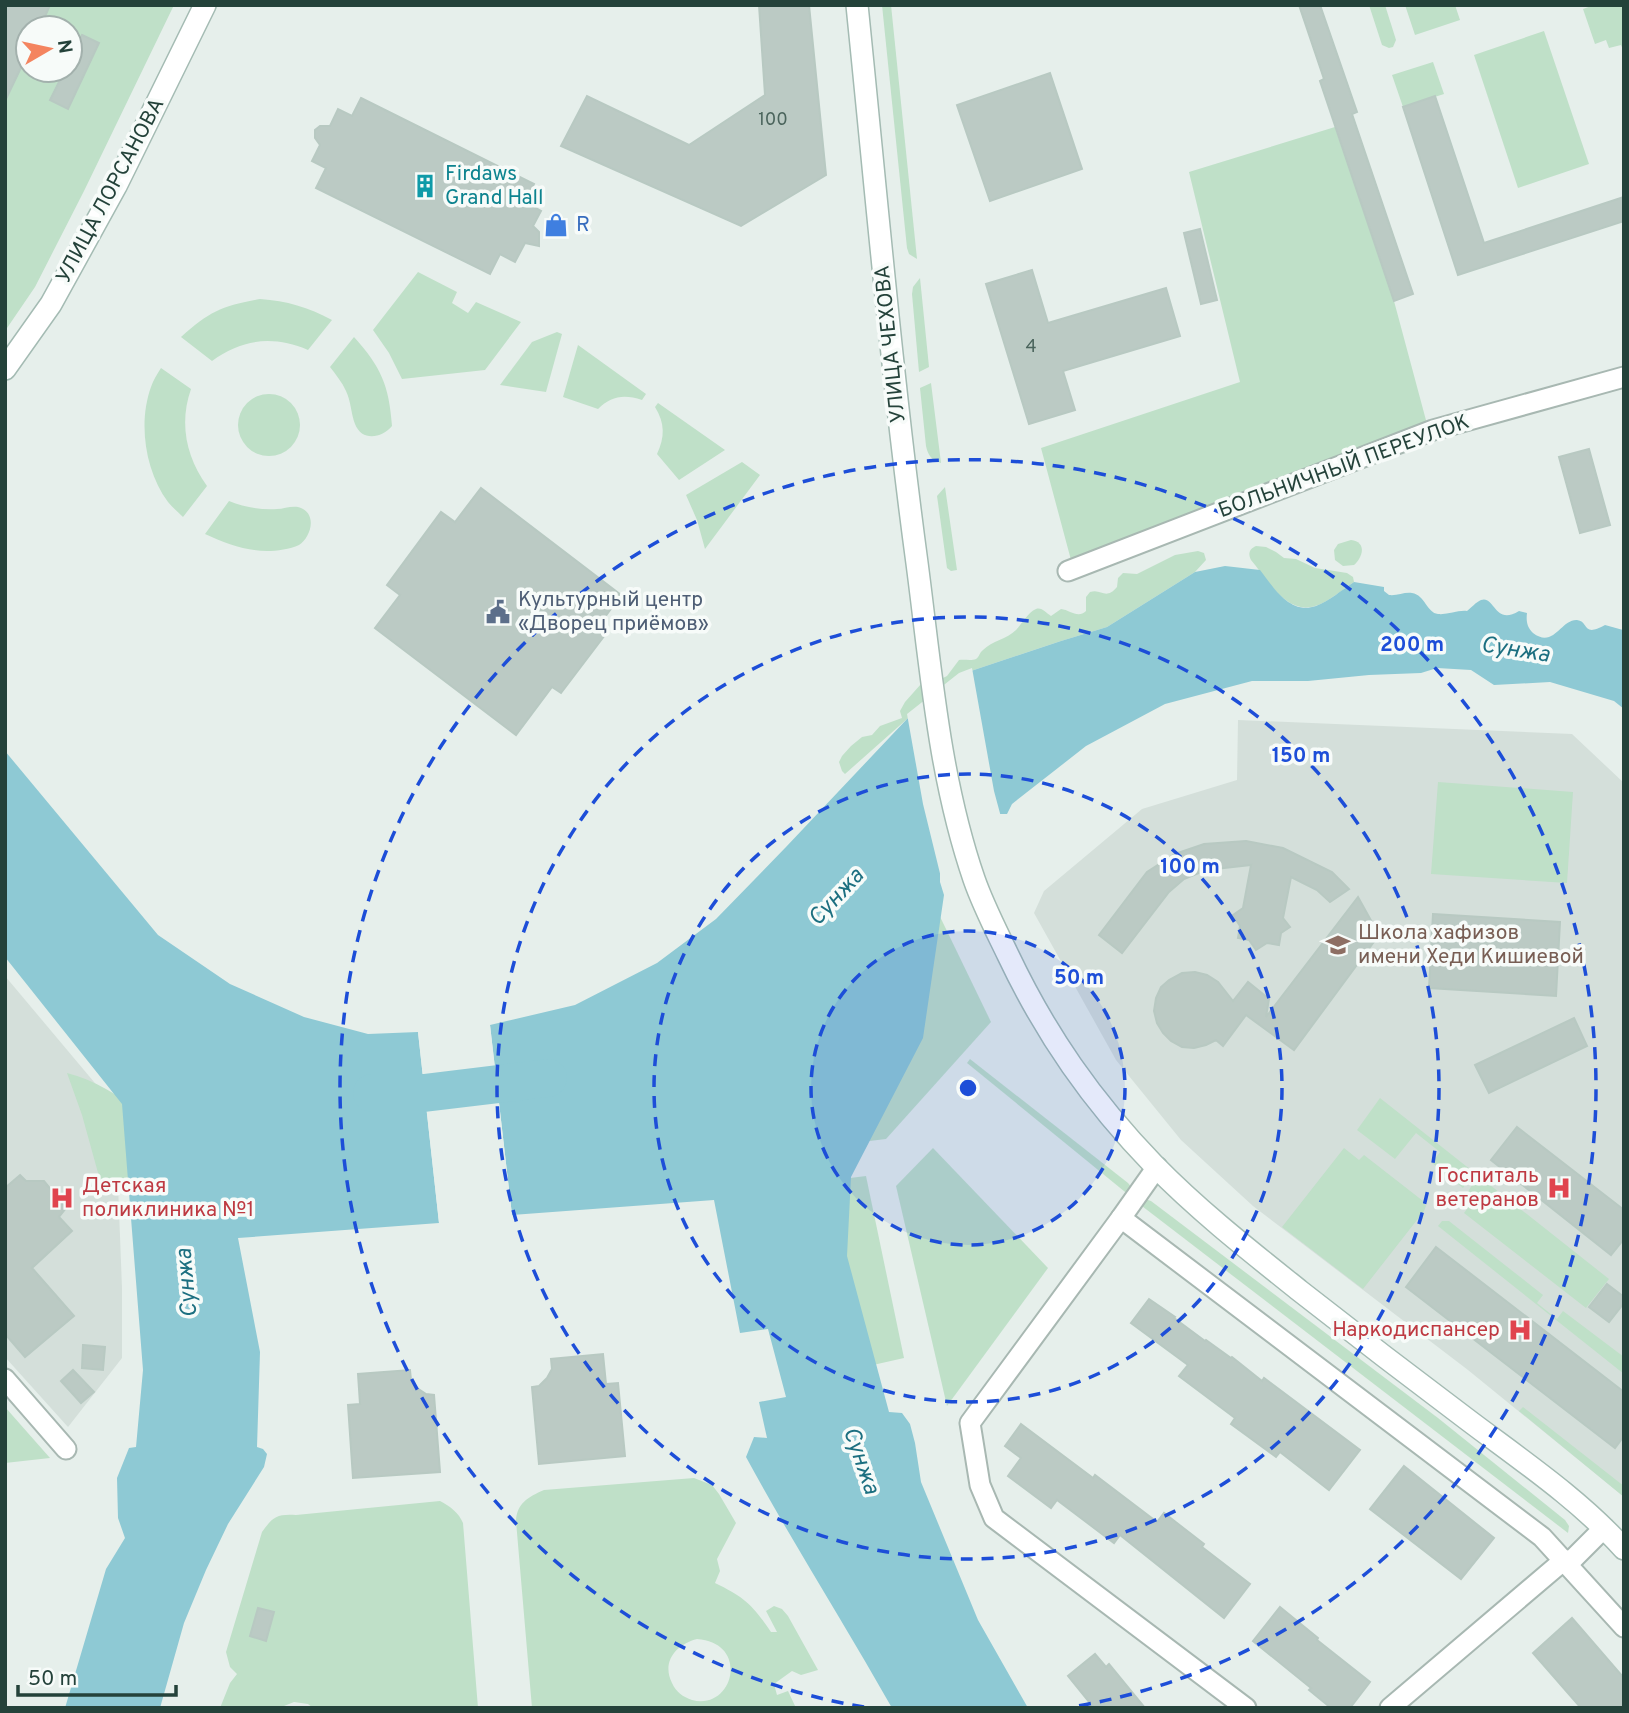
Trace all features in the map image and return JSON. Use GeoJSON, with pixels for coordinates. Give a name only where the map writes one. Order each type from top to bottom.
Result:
{"type":"FeatureCollection","features":[{"type":"Feature","properties":{"kind":"main road","name":"УЛИЦА ЛОРСАНОВА"},"geometry":{"type":"LineString","coordinates":[[5,369],[51,304],[116,186],[205,5]]}},
{"type":"Feature","properties":{"kind":"main road","name":"УЛИЦА ЧЕХОВА"},"geometry":{"type":"LineString","coordinates":[[857,5],[906,486],[939,739],[960,832],[976,884],[996,930],[1037,1012],[1066,1058],[1103,1110],[1157,1167],[1238,1242],[1367,1344],[1539,1473],[1616,1536]]}},
{"type":"Feature","properties":{"kind":"street","name":"БОЛЬНИЧНЫЙ ПЕРЕУЛОК"},"geometry":{"type":"LineString","coordinates":[[1068,571],[1433,430],[1624,377]]}},
{"type":"Feature","properties":{"kind":"street"},"geometry":{"type":"LineString","coordinates":[[1157,1167],[970,1423],[980,1485],[994,1518],[1246,1708]]}},
{"type":"Feature","properties":{"kind":"street"},"geometry":{"type":"LineString","coordinates":[[1121,1218],[1542,1537],[1624,1627]]}},
{"type":"Feature","properties":{"kind":"street"},"geometry":{"type":"LineString","coordinates":[[5,1379],[66,1449]]}},
{"type":"Feature","properties":{"kind":"street"},"geometry":{"type":"LineString","coordinates":[[1391,1708],[1563,1561],[1573,1559],[1616,1536]]}},
{"type":"Feature","properties":{"kind":"shaded area","name":"Школа хафизов имени Хеди Кишиевой"},"geometry":{"type":"Polygon","coordinates":[[[1238,720],[1572,734],[1624,783],[1624,1497],[1468,1370],[1253,1206],[1181,1140],[1116,1060],[1034,913],[1044,891],[1142,809],[1237,780],[1238,720]]]}},
{"type":"Feature","properties":{"kind":"shaded area","name":"Детская поликлиника №1"},"geometry":{"type":"Polygon","coordinates":[[[5,976],[115,1107],[122,1358],[68,1427],[5,1357],[5,976]]]}},
{"type":"Feature","properties":{"kind":"green space"},"geometry":{"type":"Polygon","coordinates":[[[5,5],[174,5],[84,191],[35,287],[5,331],[5,5]]]}},
{"type":"Feature","properties":{"kind":"green space"},"geometry":{"type":"Polygon","coordinates":[[[882,5],[891,5],[917,259],[909,254],[907,248],[882,5]]]}},
{"type":"Feature","properties":{"kind":"green space"},"geometry":{"type":"Polygon","coordinates":[[[1369,5],[1385,5],[1396,40],[1393,47],[1382,45],[1369,5]]]}},
{"type":"Feature","properties":{"kind":"green space"},"geometry":{"type":"Polygon","coordinates":[[[1405,5],[1455,5],[1460,20],[1415,35],[1405,5]]]}},
{"type":"Feature","properties":{"kind":"green space"},"geometry":{"type":"Polygon","coordinates":[[[1594,5],[1624,5],[1624,52],[1621,45],[1609,48],[1606,40],[1595,44],[1583,9],[1594,5]]]}},
{"type":"Feature","properties":{"kind":"green space"},"geometry":{"type":"Polygon","coordinates":[[[1544,31],[1589,164],[1518,188],[1474,55],[1544,31]]]}},
{"type":"Feature","properties":{"kind":"green space"},"geometry":{"type":"Polygon","coordinates":[[[1433,62],[1444,94],[1403,107],[1392,75],[1433,62]]]}},
{"type":"Feature","properties":{"kind":"green space"},"geometry":{"type":"Polygon","coordinates":[[[1335,127],[1394,301],[1427,424],[1071,560],[1041,448],[1240,382],[1189,172],[1335,127]]]}},
{"type":"Feature","properties":{"kind":"green space"},"geometry":{"type":"Polygon","coordinates":[[[418,272],[457,292],[452,303],[468,313],[476,302],[521,322],[485,370],[402,379],[373,330],[418,272]]]}},
{"type":"Feature","properties":{"kind":"green space"},"geometry":{"type":"Polygon","coordinates":[[[920,278],[929,367],[919,372],[912,294],[913,287],[920,278]]]}},
{"type":"Feature","properties":{"kind":"green space"},"geometry":{"type":"Polygon","coordinates":[[[260,299],[297,305],[332,320],[308,350],[282,342],[258,342],[235,348],[212,361],[181,337],[217,311],[260,299]]]}},
{"type":"Feature","properties":{"kind":"green space"},"geometry":{"type":"Polygon","coordinates":[[[557,332],[562,334],[546,392],[500,385],[532,342],[557,332]]]}},
{"type":"Feature","properties":{"kind":"green space"},"geometry":{"type":"Polygon","coordinates":[[[354,337],[377,368],[389,399],[392,426],[378,435],[367,436],[358,430],[346,391],[330,367],[354,337]]]}},
{"type":"Feature","properties":{"kind":"green space"},"geometry":{"type":"Polygon","coordinates":[[[578,345],[646,394],[642,400],[618,397],[598,409],[563,397],[578,345]]]}},
{"type":"Feature","properties":{"kind":"green space"},"geometry":{"type":"Polygon","coordinates":[[[161,368],[191,389],[185,427],[194,463],[207,486],[183,517],[160,490],[146,446],[147,401],[161,368]]]}},
{"type":"Feature","properties":{"kind":"green space"},"geometry":{"type":"Polygon","coordinates":[[[931,383],[941,463],[931,457],[926,446],[920,388],[931,383]]]}},
{"type":"Feature","properties":{"kind":"green space"},"geometry":{"type":"Polygon","coordinates":[[[269,394],[281,396],[291,403],[298,413],[298,437],[291,447],[281,454],[269,456],[257,454],[247,447],[240,437],[238,425],[240,413],[247,403],[257,396],[269,394]]]}},
{"type":"Feature","properties":{"kind":"green space"},"geometry":{"type":"Polygon","coordinates":[[[658,403],[725,450],[679,480],[657,454],[663,430],[655,407],[658,403]]]}},
{"type":"Feature","properties":{"kind":"green space"},"geometry":{"type":"Polygon","coordinates":[[[742,462],[760,475],[705,549],[686,495],[742,462]]]}},
{"type":"Feature","properties":{"kind":"green space"},"geometry":{"type":"Polygon","coordinates":[[[945,487],[957,570],[951,571],[947,568],[937,496],[945,487]]]}},
{"type":"Feature","properties":{"kind":"green space"},"geometry":{"type":"Polygon","coordinates":[[[229,501],[258,508],[303,509],[310,517],[309,533],[299,545],[267,551],[235,546],[205,534],[229,501]]]}},
{"type":"Feature","properties":{"kind":"green space"},"geometry":{"type":"Polygon","coordinates":[[[1351,540],[1361,547],[1360,558],[1354,565],[1343,566],[1335,560],[1334,550],[1338,544],[1351,540]]]}},
{"type":"Feature","properties":{"kind":"green space"},"geometry":{"type":"Polygon","coordinates":[[[1256,546],[1266,547],[1284,558],[1296,559],[1315,568],[1347,573],[1353,577],[1354,582],[1315,606],[1295,605],[1278,594],[1251,560],[1250,552],[1256,546]]]}},
{"type":"Feature","properties":{"kind":"green space"},"geometry":{"type":"Polygon","coordinates":[[[1198,551],[1204,553],[1206,560],[1195,572],[1107,627],[962,674],[845,774],[842,771],[839,762],[851,746],[862,737],[872,735],[880,726],[902,718],[900,711],[905,702],[921,684],[947,676],[959,660],[976,659],[987,647],[1016,630],[1036,609],[1051,616],[1061,609],[1083,613],[1086,611],[1086,597],[1090,592],[1106,594],[1113,591],[1123,573],[1137,574],[1175,555],[1198,551]]]}},
{"type":"Feature","properties":{"kind":"green space"},"geometry":{"type":"Polygon","coordinates":[[[1438,782],[1573,792],[1567,883],[1431,874],[1438,782]]]}},
{"type":"Feature","properties":{"kind":"green space"},"geometry":{"type":"Polygon","coordinates":[[[930,896],[991,1022],[886,1139],[645,1168],[930,896]]]}},
{"type":"Feature","properties":{"kind":"green space"},"geometry":{"type":"Polygon","coordinates":[[[970,1059],[1128,1183],[1132,1188],[1130,1196],[967,1063],[970,1059]]]}},
{"type":"Feature","properties":{"kind":"green space"},"geometry":{"type":"Polygon","coordinates":[[[67,1073],[108,1090],[128,1103],[220,1179],[100,1180],[67,1073]]]}},
{"type":"Feature","properties":{"kind":"green space"},"geometry":{"type":"Polygon","coordinates":[[[1380,1098],[1609,1279],[1586,1308],[1464,1213],[1475,1198],[1468,1192],[1472,1185],[1467,1182],[1463,1188],[1432,1163],[1440,1152],[1416,1133],[1395,1159],[1357,1130],[1380,1098]]]}},
{"type":"Feature","properties":{"kind":"green space"},"geometry":{"type":"Polygon","coordinates":[[[933,1148],[1048,1268],[947,1406],[896,1186],[933,1148]]]}},
{"type":"Feature","properties":{"kind":"green space"},"geometry":{"type":"Polygon","coordinates":[[[1344,1148],[1359,1160],[1364,1155],[1426,1206],[1363,1289],[1282,1227],[1344,1148]]]}},
{"type":"Feature","properties":{"kind":"green space"},"geometry":{"type":"Polygon","coordinates":[[[866,1176],[904,1358],[789,1384],[737,1192],[866,1176]]]}},
{"type":"Feature","properties":{"kind":"green space"},"geometry":{"type":"Polygon","coordinates":[[[1145,1199],[1438,1418],[1565,1520],[1569,1526],[1568,1533],[1138,1203],[1145,1199]]]}},
{"type":"Feature","properties":{"kind":"green space"},"geometry":{"type":"Polygon","coordinates":[[[1442,1221],[1449,1221],[1543,1295],[1537,1303],[1557,1319],[1563,1311],[1624,1357],[1624,1374],[1438,1226],[1442,1221]]]}},
{"type":"Feature","properties":{"kind":"green space"},"geometry":{"type":"Polygon","coordinates":[[[5,1407],[50,1458],[5,1463],[5,1407]]]}},
{"type":"Feature","properties":{"kind":"green space"},"geometry":{"type":"Polygon","coordinates":[[[1523,1407],[1624,1486],[1624,1497],[1519,1411],[1523,1407]]]}},
{"type":"Feature","properties":{"kind":"green space"},"geometry":{"type":"Polygon","coordinates":[[[694,1478],[712,1485],[736,1523],[717,1559],[720,1571],[715,1583],[747,1603],[771,1632],[777,1632],[766,1611],[774,1606],[782,1609],[818,1670],[801,1675],[792,1671],[774,1684],[777,1695],[788,1691],[796,1708],[532,1708],[516,1521],[524,1501],[544,1490],[694,1478]],[[697,1639],[690,1641],[673,1655],[668,1668],[669,1675],[680,1694],[692,1700],[706,1701],[718,1696],[726,1687],[730,1663],[725,1652],[714,1643],[697,1639]]]}},
{"type":"Feature","properties":{"kind":"green space"},"geometry":{"type":"Polygon","coordinates":[[[440,1501],[454,1510],[463,1523],[478,1708],[313,1708],[308,1704],[294,1702],[279,1708],[220,1708],[230,1683],[237,1674],[230,1667],[226,1652],[262,1532],[272,1520],[284,1515],[440,1501]]]}},
{"type":"Feature","properties":{"kind":"water","name":"Сунжа"},"geometry":{"type":"Polygon","coordinates":[[[1225,566],[1260,570],[1284,598],[1298,607],[1307,608],[1321,604],[1354,582],[1384,587],[1384,591],[1389,595],[1416,594],[1431,611],[1438,614],[1467,611],[1479,601],[1486,600],[1504,615],[1519,611],[1527,613],[1529,628],[1540,637],[1552,636],[1566,624],[1577,620],[1593,630],[1605,625],[1623,630],[1624,709],[1614,701],[1550,682],[1494,685],[1471,670],[1437,668],[1421,673],[1308,681],[1252,681],[1165,704],[1086,746],[1012,804],[1007,814],[984,814],[969,828],[940,871],[944,895],[923,1038],[851,1177],[847,1256],[889,1412],[902,1413],[910,1424],[921,1482],[978,1620],[1028,1708],[892,1708],[746,1457],[754,1437],[767,1438],[759,1402],[786,1397],[768,1329],[740,1333],[714,1200],[512,1215],[490,1025],[575,1005],[657,963],[716,919],[907,719],[962,674],[1107,627],[1195,572],[1225,566]]]}},
{"type":"Feature","properties":{"kind":"water","name":"Сунжа"},"geometry":{"type":"Polygon","coordinates":[[[5,751],[158,935],[230,984],[304,1017],[368,1034],[418,1032],[439,1223],[238,1238],[260,1352],[257,1447],[267,1454],[264,1467],[228,1524],[206,1570],[184,1623],[160,1708],[65,1708],[106,1569],[125,1538],[118,1518],[117,1478],[129,1448],[136,1447],[143,1370],[122,1104],[5,957],[5,751]]]}},
{"type":"Feature","properties":{"kind":"pier"},"geometry":{"type":"Polygon","coordinates":[[[972,668],[1001,817],[985,818],[959,843],[944,872],[947,902],[923,804],[907,714],[959,673],[972,668]]]}},
{"type":"Feature","properties":{"kind":"pier"},"geometry":{"type":"Polygon","coordinates":[[[487,1025],[490,1025],[512,1215],[508,1215],[487,1025]]]}},
{"type":"Feature","properties":{"kind":"pier"},"geometry":{"type":"Polygon","coordinates":[[[418,1032],[421,1032],[443,1223],[439,1223],[418,1032]]]}},
{"type":"Feature","properties":{"kind":"building"},"geometry":{"type":"Polygon","coordinates":[[[5,5],[50,5],[46,14],[14,14],[14,82],[5,101],[5,5]]]}},
{"type":"Feature","properties":{"kind":"building"},"geometry":{"type":"Polygon","coordinates":[[[759,5],[809,5],[826,175],[741,226],[561,146],[587,96],[689,145],[765,95],[759,5]]]}},
{"type":"Feature","properties":{"kind":"building"},"geometry":{"type":"Polygon","coordinates":[[[1299,5],[1320,5],[1357,112],[1352,114],[1413,294],[1394,301],[1320,81],[1324,79],[1299,5]]]}},
{"type":"Feature","properties":{"kind":"building"},"geometry":{"type":"Polygon","coordinates":[[[84,36],[99,43],[84,75],[84,36]]]}},
{"type":"Feature","properties":{"kind":"building"},"geometry":{"type":"Polygon","coordinates":[[[1050,73],[1082,169],[990,201],[957,105],[1050,73]]]}},
{"type":"Feature","properties":{"kind":"building"},"geometry":{"type":"Polygon","coordinates":[[[58,84],[80,84],[68,109],[50,100],[58,84]]]}},
{"type":"Feature","properties":{"kind":"building"},"geometry":{"type":"Polygon","coordinates":[[[1435,96],[1484,243],[1624,197],[1624,221],[1458,275],[1403,107],[1435,96]]]}},
{"type":"Feature","properties":{"kind":"building","name":"Firdaws Grand Hall"},"geometry":{"type":"Polygon","coordinates":[[[361,98],[534,184],[525,202],[541,211],[533,226],[539,232],[539,246],[525,243],[515,262],[500,254],[490,274],[316,188],[326,168],[312,161],[320,145],[315,138],[315,130],[320,126],[330,126],[338,109],[352,116],[361,98]]]}},
{"type":"Feature","properties":{"kind":"building"},"geometry":{"type":"Polygon","coordinates":[[[1200,229],[1217,300],[1201,304],[1184,233],[1200,229]]]}},
{"type":"Feature","properties":{"kind":"building"},"geometry":{"type":"Polygon","coordinates":[[[1032,270],[1048,323],[1166,288],[1180,336],[1063,371],[1075,410],[1029,424],[986,284],[1032,270]]]}},
{"type":"Feature","properties":{"kind":"building"},"geometry":{"type":"Polygon","coordinates":[[[1589,449],[1610,525],[1580,533],[1559,457],[1589,449]]]}},
{"type":"Feature","properties":{"kind":"building","name":"Культурный центр «Дворец приёмов»"},"geometry":{"type":"Polygon","coordinates":[[[481,488],[621,595],[597,628],[605,635],[561,693],[552,687],[516,735],[375,628],[400,595],[387,585],[441,512],[455,522],[481,488]]]}},
{"type":"Feature","properties":{"kind":"building"},"geometry":{"type":"Polygon","coordinates":[[[1246,841],[1283,848],[1332,872],[1349,889],[1330,902],[1317,890],[1291,877],[1283,918],[1290,927],[1281,933],[1279,945],[1267,943],[1256,950],[1249,940],[1238,938],[1240,926],[1233,915],[1243,908],[1251,865],[1206,870],[1184,879],[1169,892],[1122,953],[1099,935],[1147,872],[1175,854],[1204,844],[1246,841]]]}},
{"type":"Feature","properties":{"kind":"building"},"geometry":{"type":"Polygon","coordinates":[[[1358,897],[1379,935],[1294,1050],[1246,1015],[1223,1046],[1216,1040],[1194,1048],[1182,1047],[1163,1033],[1154,1011],[1156,998],[1161,987],[1182,973],[1207,975],[1218,982],[1233,1001],[1248,982],[1269,999],[1266,1017],[1358,897]]]}},
{"type":"Feature","properties":{"kind":"building"},"geometry":{"type":"Polygon","coordinates":[[[1433,914],[1560,922],[1556,996],[1429,988],[1433,914]]]}},
{"type":"Feature","properties":{"kind":"building"},"geometry":{"type":"Polygon","coordinates":[[[1574,1018],[1587,1046],[1489,1093],[1475,1065],[1574,1018]]]}},
{"type":"Feature","properties":{"kind":"building"},"geometry":{"type":"Polygon","coordinates":[[[1517,1127],[1624,1210],[1624,1239],[1611,1255],[1491,1160],[1517,1127]]]}},
{"type":"Feature","properties":{"kind":"building"},"geometry":{"type":"Polygon","coordinates":[[[20,1175],[26,1181],[44,1181],[66,1208],[59,1217],[72,1231],[32,1268],[74,1316],[25,1357],[5,1334],[5,1188],[20,1175]]]}},
{"type":"Feature","properties":{"kind":"building"},"geometry":{"type":"Polygon","coordinates":[[[1436,1247],[1624,1392],[1624,1436],[1615,1448],[1406,1287],[1436,1247]]]}},
{"type":"Feature","properties":{"kind":"building"},"geometry":{"type":"Polygon","coordinates":[[[1607,1284],[1624,1297],[1624,1303],[1609,1322],[1589,1307],[1607,1284]]]}},
{"type":"Feature","properties":{"kind":"building"},"geometry":{"type":"Polygon","coordinates":[[[1149,1299],[1262,1381],[1264,1378],[1360,1450],[1329,1490],[1280,1452],[1276,1457],[1231,1424],[1235,1418],[1179,1376],[1188,1365],[1131,1323],[1149,1299]]]}},
{"type":"Feature","properties":{"kind":"building"},"geometry":{"type":"Polygon","coordinates":[[[83,1345],[105,1347],[103,1370],[82,1368],[83,1345]]]}},
{"type":"Feature","properties":{"kind":"building"},"geometry":{"type":"Polygon","coordinates":[[[603,1354],[606,1384],[618,1383],[625,1456],[539,1464],[532,1387],[539,1386],[547,1378],[552,1369],[551,1359],[603,1354]]]}},
{"type":"Feature","properties":{"kind":"building"},"geometry":{"type":"Polygon","coordinates":[[[73,1370],[94,1392],[81,1403],[61,1381],[73,1370]]]}},
{"type":"Feature","properties":{"kind":"building"},"geometry":{"type":"Polygon","coordinates":[[[410,1370],[411,1380],[417,1388],[426,1394],[434,1395],[440,1472],[353,1478],[348,1405],[360,1404],[358,1374],[410,1370]]]}},
{"type":"Feature","properties":{"kind":"building"},"geometry":{"type":"Polygon","coordinates":[[[1021,1424],[1157,1522],[1164,1513],[1250,1584],[1224,1618],[1120,1535],[1114,1543],[1057,1500],[1051,1508],[1008,1476],[1021,1458],[1005,1446],[1021,1424]]]}},
{"type":"Feature","properties":{"kind":"building"},"geometry":{"type":"Polygon","coordinates":[[[1404,1466],[1494,1538],[1461,1579],[1370,1509],[1404,1466]]]}},
{"type":"Feature","properties":{"kind":"building"},"geometry":{"type":"Polygon","coordinates":[[[1280,1607],[1370,1682],[1350,1708],[1331,1708],[1309,1690],[1311,1688],[1253,1641],[1280,1607]]]}},
{"type":"Feature","properties":{"kind":"building"},"geometry":{"type":"Polygon","coordinates":[[[258,1608],[274,1612],[266,1641],[250,1636],[258,1608]]]}},
{"type":"Feature","properties":{"kind":"building"},"geometry":{"type":"Polygon","coordinates":[[[1572,1618],[1624,1678],[1624,1708],[1581,1708],[1533,1653],[1572,1618]]]}},
{"type":"Feature","properties":{"kind":"building"},"geometry":{"type":"Polygon","coordinates":[[[1095,1654],[1106,1667],[1109,1664],[1145,1708],[1094,1708],[1068,1676],[1095,1654]]]}},
{"type":"Feature","properties":{"kind":"waterway"},"geometry":{"type":"LineString","coordinates":[[372,1093],[424,1093],[548,1078]]}},
{"type":"Feature","properties":{"kind":"place","name":"Firdaws Grand Hall"},"geometry":{"type":"Point","coordinates":[425,186]}},
{"type":"Feature","properties":{"kind":"place","name":"R"},"geometry":{"type":"Point","coordinates":[556,225]}},
{"type":"Feature","properties":{"kind":"place","name":"Культурный центр «Дворец приёмов»"},"geometry":{"type":"Point","coordinates":[498,612]}},
{"type":"Feature","properties":{"kind":"place","name":"Школа хафизов имени Хеди Кишиевой"},"geometry":{"type":"Point","coordinates":[1338,945]}},
{"type":"Feature","properties":{"kind":"place","name":"Госпиталь ветеранов"},"geometry":{"type":"Point","coordinates":[1559,1188]}},
{"type":"Feature","properties":{"kind":"place","name":"Детская поликлиника №1"},"geometry":{"type":"Point","coordinates":[62,1198]}},
{"type":"Feature","properties":{"kind":"place","name":"Наркодиспансер"},"geometry":{"type":"Point","coordinates":[1520,1330]}}]}
